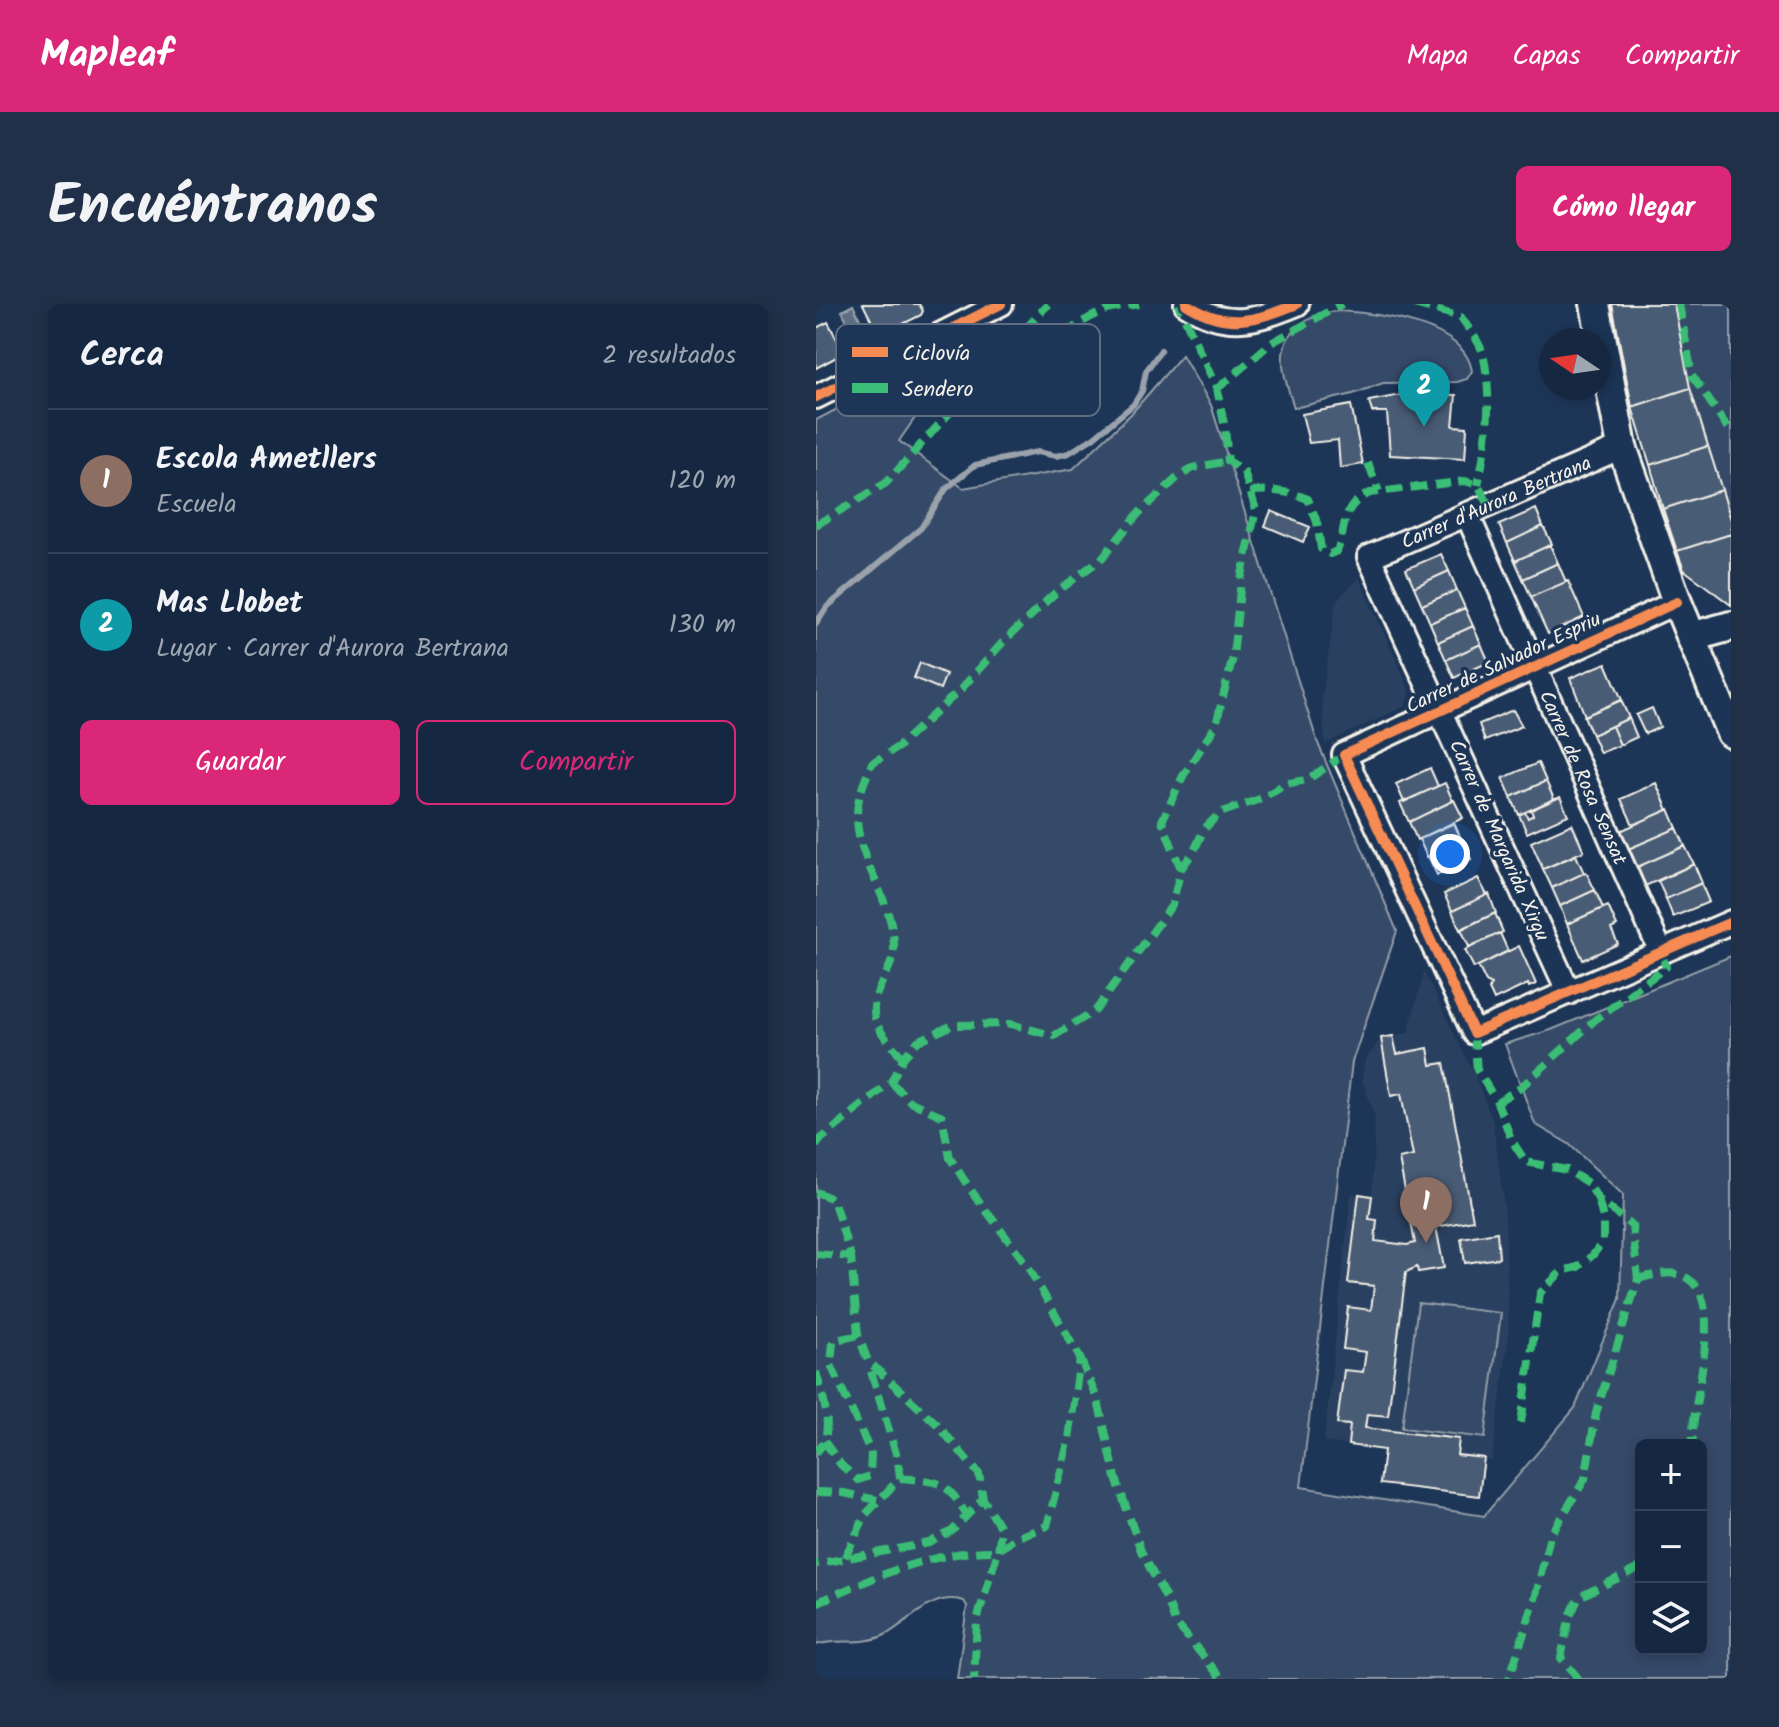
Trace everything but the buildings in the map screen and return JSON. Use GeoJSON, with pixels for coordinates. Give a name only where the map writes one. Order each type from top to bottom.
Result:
{"type":"FeatureCollection","features":[{"type":"Feature","properties":{"kind":"street"},"geometry":{"type":"LineString","coordinates":[[961,324],[1001,304]]}},
{"type":"Feature","properties":{"kind":"street"},"geometry":{"type":"LineString","coordinates":[[1186,304],[1227,322],[1263,318],[1297,304]]}},
{"type":"Feature","properties":{"kind":"street"},"geometry":{"type":"LineString","coordinates":[[1595,304],[1622,447],[1677,602],[1731,733]]}},
{"type":"Feature","properties":{"kind":"street"},"geometry":{"type":"LineString","coordinates":[[816,397],[836,387]]}},
{"type":"Feature","properties":{"kind":"street","name":"Carrer d'Aurora Bertrana"},"geometry":{"type":"LineString","coordinates":[[1369,557],[1622,447]]}},
{"type":"Feature","properties":{"kind":"street","name":"Carrer de Rosa Sensat"},"geometry":{"type":"LineString","coordinates":[[1467,514],[1661,952]]}},
{"type":"Feature","properties":{"kind":"street","name":"Carrer de Margarida Xirgu"},"geometry":{"type":"LineString","coordinates":[[1369,557],[1569,993]]}},
{"type":"Feature","properties":{"kind":"street","name":"Carrer de Salvador Espriu"},"geometry":{"type":"LineString","coordinates":[[1569,993],[1474,1033],[1344,755],[1677,602]]}},
{"type":"Feature","properties":{"kind":"street"},"geometry":{"type":"LineString","coordinates":[[1691,637],[1731,626]]}},
{"type":"Feature","properties":{"kind":"street"},"geometry":{"type":"LineString","coordinates":[[1569,993],[1731,922]]}},
{"type":"Feature","properties":{"kind":"shaded area"},"geometry":{"type":"Polygon","coordinates":[[[1674,304],[1731,304],[1731,520],[1690,388],[1674,304]]]}},
{"type":"Feature","properties":{"kind":"shaded area"},"geometry":{"type":"Polygon","coordinates":[[[853,305],[862,324],[848,324],[842,311],[853,305]]]}},
{"type":"Feature","properties":{"kind":"shaded area"},"geometry":{"type":"Polygon","coordinates":[[[1339,311],[1396,318],[1437,332],[1454,342],[1466,355],[1472,371],[1467,379],[1457,382],[1383,383],[1353,394],[1294,408],[1284,370],[1286,342],[1308,320],[1339,311]]]}},
{"type":"Feature","properties":{"kind":"shaded area"},"geometry":{"type":"Polygon","coordinates":[[[1182,355],[1211,405],[1317,741],[1397,931],[1352,1062],[1301,1487],[1484,1516],[1575,1408],[1620,1299],[1623,1195],[1569,1144],[1535,1124],[1505,1044],[1551,1030],[1731,956],[1731,1679],[957,1679],[967,1606],[964,1601],[952,1599],[922,1609],[877,1638],[816,1645],[816,420],[836,410],[836,416],[916,416],[899,441],[963,488],[1073,469],[1130,415],[1182,355]]]}},
{"type":"Feature","properties":{"kind":"shaded area"},"geometry":{"type":"Polygon","coordinates":[[[1359,578],[1410,691],[1405,706],[1325,744],[1322,698],[1336,601],[1359,578]]]}},
{"type":"Feature","properties":{"kind":"shaded area"},"geometry":{"type":"Polygon","coordinates":[[[1424,972],[1475,1076],[1493,1122],[1505,1213],[1509,1335],[1492,1461],[1484,1459],[1479,1496],[1380,1484],[1384,1450],[1324,1442],[1351,1194],[1372,1195],[1375,1117],[1362,1079],[1365,1060],[1381,1038],[1408,1033],[1424,972]]]}},
{"type":"Feature","properties":{"kind":"shaded area"},"geometry":{"type":"Polygon","coordinates":[[[1418,1303],[1501,1313],[1485,1438],[1402,1428],[1418,1303]]]}},
{"type":"Feature","properties":{"kind":"waterway"},"geometry":{"type":"LineString","coordinates":[[816,624],[827,607],[921,528],[946,489],[975,465],[1037,452],[1056,456],[1069,453],[1093,438],[1133,405],[1142,391],[1146,371],[1161,350]]}},
{"type":"Feature","properties":{"kind":"marked path"},"geometry":{"type":"LineString","coordinates":[[1030,324],[1048,304]]}},
{"type":"Feature","properties":{"kind":"marked path"},"geometry":{"type":"LineString","coordinates":[[1080,324],[1108,310],[1139,304]]}},
{"type":"Feature","properties":{"kind":"marked path"},"geometry":{"type":"LineString","coordinates":[[816,1146],[891,1082],[903,1058],[918,1041],[953,1025],[1011,1024],[1054,1036],[1096,1010],[1172,905],[1181,869],[1162,821],[1183,776],[1216,725],[1233,657],[1241,580],[1256,510],[1244,472],[1228,461],[1217,389],[1178,304]]}},
{"type":"Feature","properties":{"kind":"marked path"},"geometry":{"type":"LineString","coordinates":[[1217,389],[1271,343],[1342,304]]}},
{"type":"Feature","properties":{"kind":"marked path"},"geometry":{"type":"LineString","coordinates":[[1414,304],[1461,317],[1481,349],[1488,403],[1478,485]]}},
{"type":"Feature","properties":{"kind":"marked path"},"geometry":{"type":"LineString","coordinates":[[1679,304],[1692,375],[1731,433]]}},
{"type":"Feature","properties":{"kind":"marked path"},"geometry":{"type":"LineString","coordinates":[[816,525],[886,483],[947,416]]}},
{"type":"Feature","properties":{"kind":"marked path"},"geometry":{"type":"LineString","coordinates":[[903,1058],[880,1030],[874,1011],[894,947],[887,911],[866,858],[857,822],[859,799],[872,763],[898,747],[961,689],[1004,641],[1054,594],[1102,558],[1139,513],[1177,478],[1193,468],[1228,461]]}},
{"type":"Feature","properties":{"kind":"marked path"},"geometry":{"type":"LineString","coordinates":[[1368,463],[1379,492]]}},
{"type":"Feature","properties":{"kind":"marked path"},"geometry":{"type":"LineString","coordinates":[[1250,492],[1279,491],[1308,499],[1317,522],[1321,549],[1330,554],[1337,551],[1353,504],[1370,493],[1465,481],[1478,485],[1489,505]]}},
{"type":"Feature","properties":{"kind":"marked path"},"geometry":{"type":"LineString","coordinates":[[1181,869],[1204,829],[1220,813],[1263,798],[1284,784],[1307,780],[1344,755]]}},
{"type":"Feature","properties":{"kind":"marked path"},"geometry":{"type":"LineString","coordinates":[[1497,1102],[1521,1087],[1596,1019],[1666,967],[1661,952]]}},
{"type":"Feature","properties":{"kind":"marked path"},"geometry":{"type":"LineString","coordinates":[[1474,1033],[1477,1070],[1497,1102],[1512,1141],[1526,1162],[1567,1170],[1588,1183],[1598,1199],[1632,1226],[1638,1279],[1596,1413],[1585,1479],[1550,1536],[1535,1599],[1509,1679]]}},
{"type":"Feature","properties":{"kind":"marked path"},"geometry":{"type":"LineString","coordinates":[[891,1082],[911,1102],[942,1116],[950,1158],[1027,1265],[1080,1358],[1069,1439],[1047,1526],[1015,1538],[998,1551],[977,1620],[974,1679]]}},
{"type":"Feature","properties":{"kind":"marked path"},"geometry":{"type":"LineString","coordinates":[[816,1192],[833,1199],[851,1257],[858,1335],[868,1361],[937,1424],[979,1474],[983,1499],[952,1531],[929,1543],[816,1564]]}},
{"type":"Feature","properties":{"kind":"marked path"},"geometry":{"type":"LineString","coordinates":[[1521,1423],[1540,1293],[1562,1271],[1578,1267],[1593,1255],[1603,1241],[1603,1218],[1598,1199]]}},
{"type":"Feature","properties":{"kind":"marked path"},"geometry":{"type":"LineString","coordinates":[[816,1254],[851,1257]]}},
{"type":"Feature","properties":{"kind":"marked path"},"geometry":{"type":"LineString","coordinates":[[1638,1279],[1676,1274],[1687,1278],[1699,1290],[1705,1308],[1706,1331],[1693,1439]]}},
{"type":"Feature","properties":{"kind":"marked path"},"geometry":{"type":"LineString","coordinates":[[824,1441],[841,1465],[858,1480],[870,1476],[871,1453],[831,1365],[833,1341],[858,1335]]}},
{"type":"Feature","properties":{"kind":"marked path"},"geometry":{"type":"LineString","coordinates":[[1080,1358],[1098,1401],[1116,1478],[1141,1551],[1175,1622],[1222,1679]]}},
{"type":"Feature","properties":{"kind":"marked path"},"geometry":{"type":"LineString","coordinates":[[845,1557],[866,1514],[900,1478],[898,1460],[869,1365]]}},
{"type":"Feature","properties":{"kind":"marked path"},"geometry":{"type":"LineString","coordinates":[[816,1372],[827,1425],[826,1436],[816,1452]]}},
{"type":"Feature","properties":{"kind":"marked path"},"geometry":{"type":"LineString","coordinates":[[900,1478],[941,1485],[953,1495],[967,1516]]}},
{"type":"Feature","properties":{"kind":"marked path"},"geometry":{"type":"LineString","coordinates":[[816,1492],[844,1493],[877,1500]]}},
{"type":"Feature","properties":{"kind":"marked path"},"geometry":{"type":"LineString","coordinates":[[816,1603],[927,1560],[998,1551],[1001,1529],[983,1499]]}},
{"type":"Feature","properties":{"kind":"marked path"},"geometry":{"type":"LineString","coordinates":[[1579,1679],[1561,1658],[1570,1616],[1579,1597],[1635,1570]]}},
{"type":"Feature","properties":{"kind":"cycle path"},"geometry":{"type":"LineString","coordinates":[[961,324],[1001,304]]}},
{"type":"Feature","properties":{"kind":"cycle path"},"geometry":{"type":"LineString","coordinates":[[1186,304],[1228,320],[1268,315],[1297,304]]}},
{"type":"Feature","properties":{"kind":"cycle path"},"geometry":{"type":"LineString","coordinates":[[816,397],[836,387]]}},
{"type":"Feature","properties":{"kind":"cycle path"},"geometry":{"type":"LineString","coordinates":[[1677,602],[1344,755],[1474,1033],[1731,922]]}},
{"type":"Feature","properties":{"kind":"place","name":"Mas Llobet"},"geometry":{"type":"Point","coordinates":[1424,427]}},
{"type":"Feature","properties":{"kind":"place","name":"Escola Ametllers"},"geometry":{"type":"Point","coordinates":[1426,1243]}}]}
